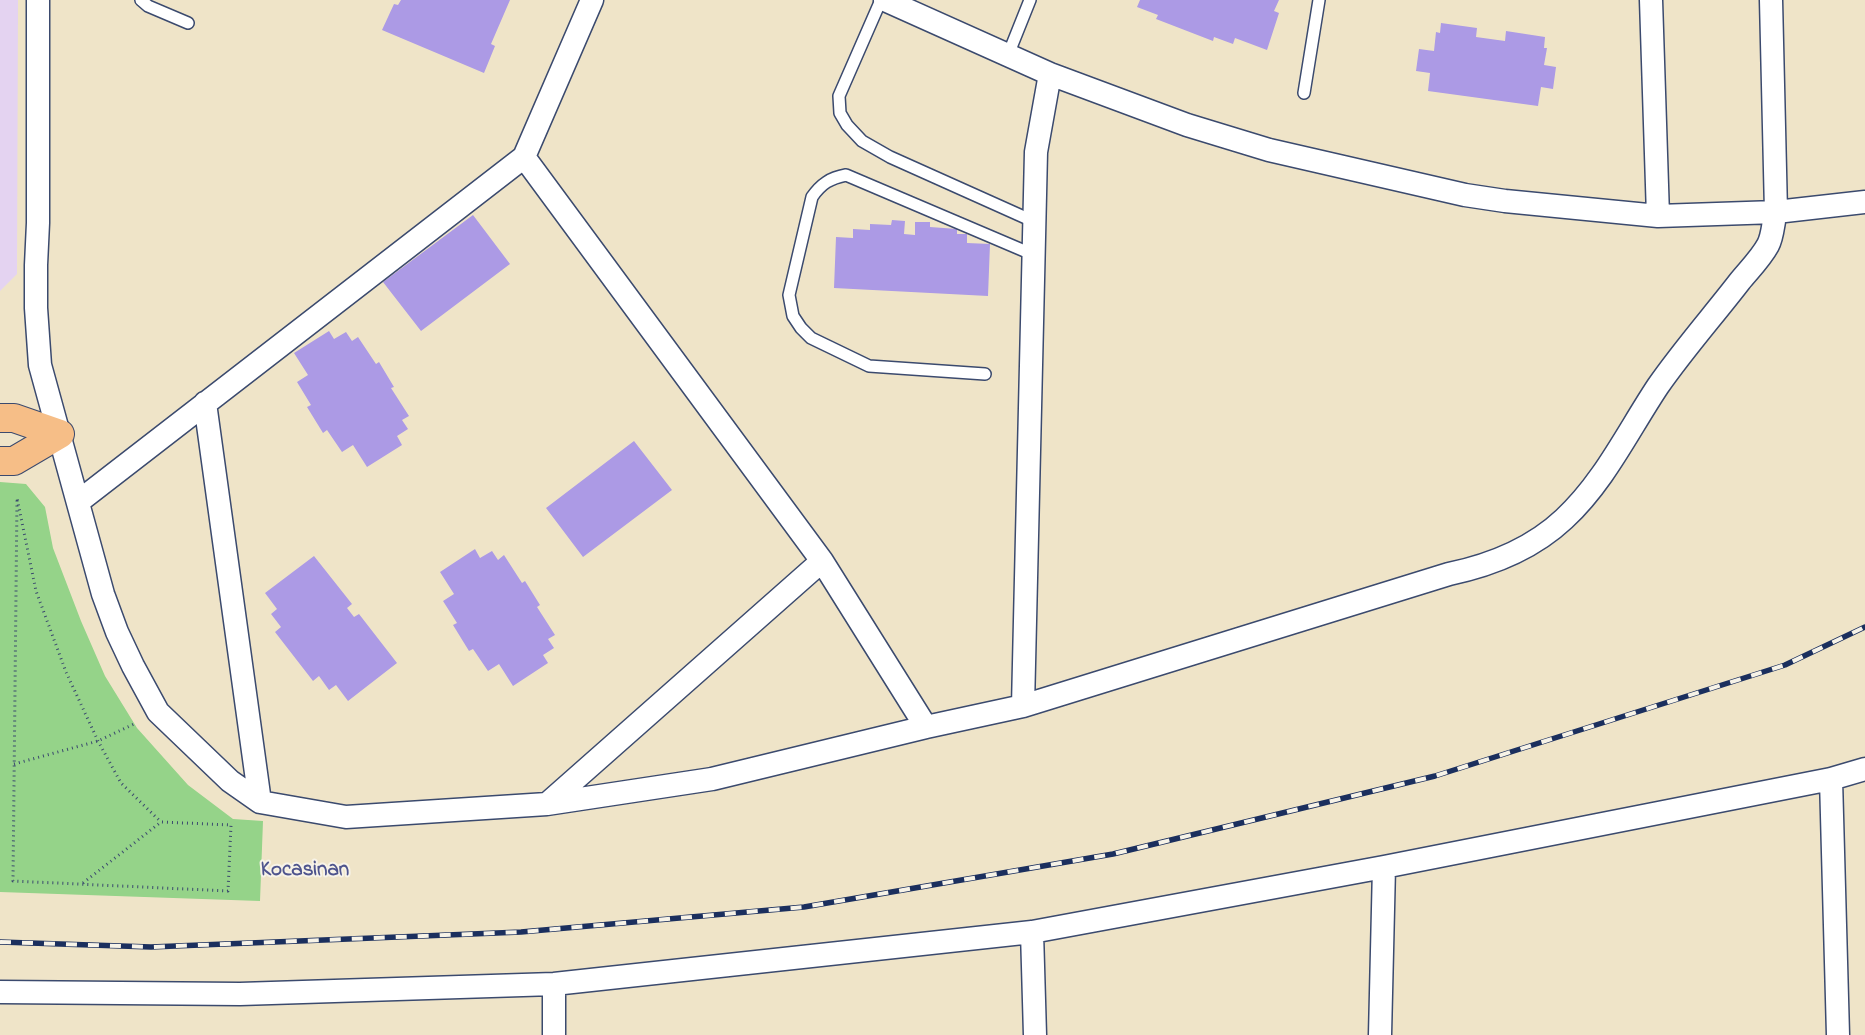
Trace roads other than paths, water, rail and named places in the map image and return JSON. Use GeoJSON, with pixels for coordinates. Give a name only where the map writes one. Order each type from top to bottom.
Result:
{"type":"FeatureCollection","features":[{"type":"Feature","properties":{"kind":"highway"},"geometry":{"type":"LineString","coordinates":[[0,418],[14,418],[60,434]]}},
{"type":"Feature","properties":{"kind":"highway"},"geometry":{"type":"LineString","coordinates":[[0,461],[14,461],[60,434]]}},
{"type":"Feature","properties":{"kind":"street"},"geometry":{"type":"LineString","coordinates":[[38,0],[36,308],[40,365],[103,594],[117,632],[158,712],[230,781],[260,802],[346,817],[547,804],[712,779],[926,727],[1022,706],[1440,577],[1474,569],[1497,561],[1541,537],[1564,519],[1584,498],[1631,431],[1659,386],[1768,245],[1776,212],[1771,0]]}},
{"type":"Feature","properties":{"kind":"street"},"geometry":{"type":"LineString","coordinates":[[78,502],[524,157],[592,0]]}},
{"type":"Feature","properties":{"kind":"street"},"geometry":{"type":"LineString","coordinates":[[883,0],[1050,74],[1187,125],[1269,150],[1457,193],[1505,201],[1658,216],[1776,212],[1865,202]]}},
{"type":"Feature","properties":{"kind":"street"},"geometry":{"type":"LineString","coordinates":[[1651,0],[1658,216]]}},
{"type":"Feature","properties":{"kind":"street"},"geometry":{"type":"LineString","coordinates":[[1022,706],[1036,152],[1050,74]]}},
{"type":"Feature","properties":{"kind":"street"},"geometry":{"type":"LineString","coordinates":[[524,157],[822,561],[926,727]]}},
{"type":"Feature","properties":{"kind":"street"},"geometry":{"type":"LineString","coordinates":[[205,403],[260,802]]}},
{"type":"Feature","properties":{"kind":"street"},"geometry":{"type":"LineString","coordinates":[[547,804],[822,561]]}},
{"type":"Feature","properties":{"kind":"street"},"geometry":{"type":"LineString","coordinates":[[0,992],[240,994],[554,984],[1032,932],[1832,779],[1865,769]]}},
{"type":"Feature","properties":{"kind":"street"},"geometry":{"type":"LineString","coordinates":[[1832,779],[1838,1035]]}},
{"type":"Feature","properties":{"kind":"street"},"geometry":{"type":"LineString","coordinates":[[1380,1035],[1384,866]]}},
{"type":"Feature","properties":{"kind":"street"},"geometry":{"type":"LineString","coordinates":[[1032,932],[1035,1035]]}},
{"type":"Feature","properties":{"kind":"street"},"geometry":{"type":"LineString","coordinates":[[554,984],[554,1035]]}},
{"type":"Feature","properties":{"kind":"lane"},"geometry":{"type":"LineString","coordinates":[[141,0],[148,6],[188,23]]}},
{"type":"Feature","properties":{"kind":"lane"},"geometry":{"type":"LineString","coordinates":[[883,0],[839,96],[840,112],[847,125],[862,141],[890,157],[1035,222]]}},
{"type":"Feature","properties":{"kind":"lane"},"geometry":{"type":"LineString","coordinates":[[1008,55],[1030,0]]}},
{"type":"Feature","properties":{"kind":"lane"},"geometry":{"type":"LineString","coordinates":[[1304,93],[1319,0]]}},
{"type":"Feature","properties":{"kind":"lane"},"geometry":{"type":"LineString","coordinates":[[985,374],[869,366],[811,338],[801,328],[793,316],[789,295],[812,197],[818,188],[827,181],[846,175],[1034,255]]}},
{"type":"Feature","properties":{"kind":"railway"},"geometry":{"type":"LineString","coordinates":[[0,942],[151,947],[521,932],[804,907],[1113,854],[1435,776],[1785,665],[1865,627]]}},
{"type":"Feature","properties":{"kind":"district","name":"Kocasinan"},"geometry":{"type":"Point","coordinates":[305,872]}}]}
